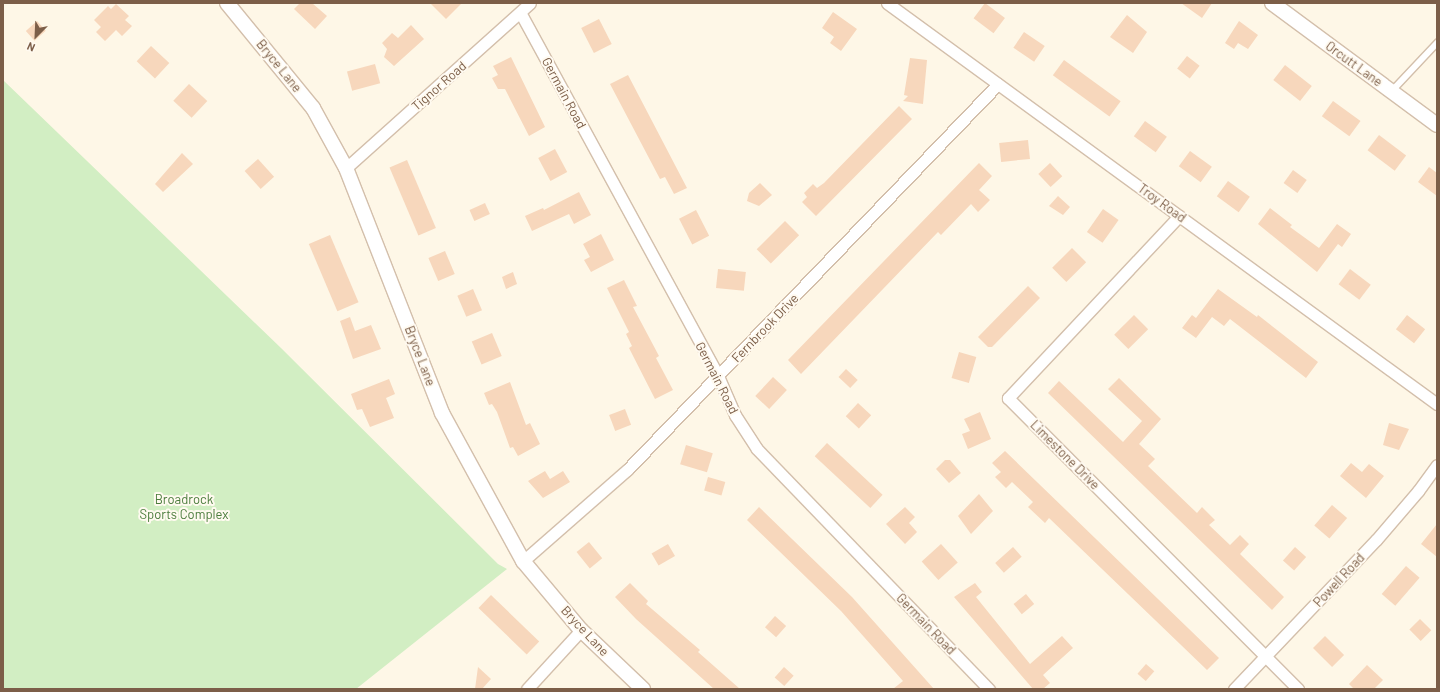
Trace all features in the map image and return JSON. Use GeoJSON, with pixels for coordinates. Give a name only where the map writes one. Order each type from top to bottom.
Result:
{"type":"FeatureCollection","features":[{"type":"Feature","properties":{"kind":"street","name":"Bryce Lane"},"geometry":{"type":"LineString","coordinates":[[227,3],[313,108],[346,168],[442,413],[523,561],[581,630],[643,689]]}},
{"type":"Feature","properties":{"kind":"street","name":"Tignor Road"},"geometry":{"type":"LineString","coordinates":[[346,168],[521,14],[530,3]]}},
{"type":"Feature","properties":{"kind":"street","name":"Troy Road"},"geometry":{"type":"LineString","coordinates":[[887,3],[1437,404]]}},
{"type":"Feature","properties":{"kind":"street","name":"Orcutt Lane"},"geometry":{"type":"LineString","coordinates":[[1272,3],[1437,125]]}},
{"type":"Feature","properties":{"kind":"street","name":"Germain Road"},"geometry":{"type":"LineString","coordinates":[[521,14],[718,376],[735,415],[757,448],[989,689]]}},
{"type":"Feature","properties":{"kind":"street","name":"Fernbrook Drive"},"geometry":{"type":"LineString","coordinates":[[523,561],[627,470],[998,84]]}},
{"type":"Feature","properties":{"kind":"street","name":"Limestone Drive"},"geometry":{"type":"LineString","coordinates":[[1179,216],[1008,398],[1265,658],[1298,689]]}},
{"type":"Feature","properties":{"kind":"street","name":"Powell Road"},"geometry":{"type":"LineString","coordinates":[[1234,689],[1376,540],[1418,491],[1437,465]]}},
{"type":"Feature","properties":{"kind":"street"},"geometry":{"type":"LineString","coordinates":[[527,689],[581,630]]}},
{"type":"Feature","properties":{"kind":"lane"},"geometry":{"type":"LineString","coordinates":[[1392,91],[1437,43]]}},
{"type":"Feature","properties":{"kind":"green space","name":"Broadrock Sports Complex"},"geometry":{"type":"Polygon","coordinates":[[[3,80],[281,348],[498,564],[507,569],[356,689],[3,689],[3,80]]]}},
{"type":"Feature","properties":{"kind":"building"},"geometry":{"type":"Polygon","coordinates":[[[300,3],[312,3],[327,16],[315,29],[294,9],[300,3]]]}},
{"type":"Feature","properties":{"kind":"building"},"geometry":{"type":"Polygon","coordinates":[[[430,3],[462,3],[446,19],[430,3]]]}},
{"type":"Feature","properties":{"kind":"building"},"geometry":{"type":"Polygon","coordinates":[[[985,3],[1005,18],[994,33],[974,18],[985,3]]]}},
{"type":"Feature","properties":{"kind":"building"},"geometry":{"type":"Polygon","coordinates":[[[1181,3],[1212,3],[1202,18],[1181,3]]]}},
{"type":"Feature","properties":{"kind":"building"},"geometry":{"type":"Polygon","coordinates":[[[116,4],[129,16],[125,20],[132,26],[122,36],[116,30],[105,41],[96,32],[101,27],[94,20],[108,6],[111,9],[116,4]]]}},
{"type":"Feature","properties":{"kind":"building"},"geometry":{"type":"Polygon","coordinates":[[[833,12],[857,29],[841,51],[830,43],[834,37],[822,28],[833,12]]]}},
{"type":"Feature","properties":{"kind":"building"},"geometry":{"type":"Polygon","coordinates":[[[1127,15],[1147,32],[1133,53],[1110,37],[1127,15]]]}},
{"type":"Feature","properties":{"kind":"building"},"geometry":{"type":"Polygon","coordinates":[[[599,19],[612,44],[594,53],[581,28],[599,19]]]}},
{"type":"Feature","properties":{"kind":"building"},"geometry":{"type":"Polygon","coordinates":[[[37,21],[46,31],[35,41],[26,31],[37,21]]]}},
{"type":"Feature","properties":{"kind":"building"},"geometry":{"type":"Polygon","coordinates":[[[1239,21],[1258,35],[1248,49],[1238,43],[1234,49],[1225,43],[1239,21]]]}},
{"type":"Feature","properties":{"kind":"building"},"geometry":{"type":"Polygon","coordinates":[[[411,25],[424,39],[394,66],[384,57],[387,49],[382,43],[392,33],[398,38],[411,25]]]}},
{"type":"Feature","properties":{"kind":"building"},"geometry":{"type":"Polygon","coordinates":[[[1024,32],[1045,46],[1034,62],[1013,48],[1024,32]]]}},
{"type":"Feature","properties":{"kind":"building"},"geometry":{"type":"Polygon","coordinates":[[[151,46],[169,63],[155,78],[137,61],[151,46]]]}},
{"type":"Feature","properties":{"kind":"building"},"geometry":{"type":"Polygon","coordinates":[[[1187,56],[1200,66],[1190,78],[1177,69],[1187,56]]]}},
{"type":"Feature","properties":{"kind":"building"},"geometry":{"type":"Polygon","coordinates":[[[511,57],[545,127],[529,136],[505,89],[498,89],[492,78],[498,75],[493,66],[511,57]]]}},
{"type":"Feature","properties":{"kind":"building"},"geometry":{"type":"Polygon","coordinates":[[[910,58],[927,60],[923,104],[903,101],[908,96],[904,95],[910,58]]]}},
{"type":"Feature","properties":{"kind":"building"},"geometry":{"type":"Polygon","coordinates":[[[1064,60],[1121,101],[1109,117],[1053,75],[1064,60]]]}},
{"type":"Feature","properties":{"kind":"building"},"geometry":{"type":"Polygon","coordinates":[[[375,64],[380,83],[352,91],[347,72],[375,64]]]}},
{"type":"Feature","properties":{"kind":"building"},"geometry":{"type":"Polygon","coordinates":[[[1285,65],[1312,86],[1300,101],[1273,80],[1285,65]]]}},
{"type":"Feature","properties":{"kind":"building"},"geometry":{"type":"Polygon","coordinates":[[[628,75],[687,188],[674,194],[665,177],[660,179],[610,84],[628,75]]]}},
{"type":"Feature","properties":{"kind":"building"},"geometry":{"type":"Polygon","coordinates":[[[189,84],[207,101],[192,118],[173,101],[189,84]]]}},
{"type":"Feature","properties":{"kind":"building"},"geometry":{"type":"Polygon","coordinates":[[[1333,101],[1361,121],[1349,136],[1322,116],[1333,101]]]}},
{"type":"Feature","properties":{"kind":"building"},"geometry":{"type":"Polygon","coordinates":[[[899,106],[912,119],[816,216],[802,202],[807,197],[804,193],[813,184],[817,188],[824,183],[899,106]]]}},
{"type":"Feature","properties":{"kind":"building"},"geometry":{"type":"Polygon","coordinates":[[[1145,121],[1167,137],[1156,152],[1134,136],[1145,121]]]}},
{"type":"Feature","properties":{"kind":"building"},"geometry":{"type":"Polygon","coordinates":[[[1379,135],[1406,155],[1395,171],[1368,150],[1379,135]]]}},
{"type":"Feature","properties":{"kind":"building"},"geometry":{"type":"Polygon","coordinates":[[[1028,140],[1030,159],[1001,162],[999,143],[1028,140]]]}},
{"type":"Feature","properties":{"kind":"building"},"geometry":{"type":"Polygon","coordinates":[[[555,149],[567,172],[550,181],[538,158],[555,149]]]}},
{"type":"Feature","properties":{"kind":"building"},"geometry":{"type":"Polygon","coordinates":[[[1190,151],[1212,167],[1201,182],[1179,166],[1190,151]]]}},
{"type":"Feature","properties":{"kind":"building"},"geometry":{"type":"Polygon","coordinates":[[[182,153],[193,164],[163,192],[155,184],[182,153]]]}},
{"type":"Feature","properties":{"kind":"building"},"geometry":{"type":"Polygon","coordinates":[[[258,159],[274,177],[261,189],[245,171],[258,159]]]}},
{"type":"Feature","properties":{"kind":"building"},"geometry":{"type":"Polygon","coordinates":[[[407,160],[436,228],[418,236],[390,167],[407,160]]]}},
{"type":"Feature","properties":{"kind":"building"},"geometry":{"type":"Polygon","coordinates":[[[979,163],[992,176],[979,190],[990,200],[978,212],[971,204],[941,235],[938,232],[801,374],[788,360],[979,163]]]}},
{"type":"Feature","properties":{"kind":"building"},"geometry":{"type":"Polygon","coordinates":[[[1050,163],[1062,176],[1051,187],[1038,174],[1050,163]]]}},
{"type":"Feature","properties":{"kind":"building"},"geometry":{"type":"Polygon","coordinates":[[[1429,167],[1437,173],[1437,196],[1418,182],[1429,167]]]}},
{"type":"Feature","properties":{"kind":"building"},"geometry":{"type":"Polygon","coordinates":[[[1293,170],[1307,180],[1297,193],[1284,183],[1293,170]]]}},
{"type":"Feature","properties":{"kind":"building"},"geometry":{"type":"Polygon","coordinates":[[[1228,181],[1250,197],[1239,212],[1217,196],[1228,181]]]}},
{"type":"Feature","properties":{"kind":"building"},"geometry":{"type":"Polygon","coordinates":[[[760,183],[772,195],[759,206],[747,201],[749,193],[760,183]]]}},
{"type":"Feature","properties":{"kind":"building"},"geometry":{"type":"Polygon","coordinates":[[[579,192],[591,215],[574,224],[569,214],[532,231],[525,216],[543,208],[544,210],[579,192]]]}},
{"type":"Feature","properties":{"kind":"building"},"geometry":{"type":"Polygon","coordinates":[[[1058,196],[1070,207],[1063,215],[1049,206],[1058,196]]]}},
{"type":"Feature","properties":{"kind":"building"},"geometry":{"type":"Polygon","coordinates":[[[485,203],[490,214],[474,221],[469,210],[485,203]]]}},
{"type":"Feature","properties":{"kind":"building"},"geometry":{"type":"Polygon","coordinates":[[[1270,208],[1292,225],[1290,227],[1319,248],[1337,224],[1351,234],[1342,247],[1338,244],[1317,272],[1258,224],[1270,208]]]}},
{"type":"Feature","properties":{"kind":"building"},"geometry":{"type":"Polygon","coordinates":[[[1103,209],[1119,220],[1103,243],[1087,232],[1103,209]]]}},
{"type":"Feature","properties":{"kind":"building"},"geometry":{"type":"Polygon","coordinates":[[[696,210],[709,236],[692,244],[679,219],[696,210]]]}},
{"type":"Feature","properties":{"kind":"building"},"geometry":{"type":"Polygon","coordinates":[[[785,221],[799,235],[771,263],[757,249],[785,221]]]}},
{"type":"Feature","properties":{"kind":"building"},"geometry":{"type":"Polygon","coordinates":[[[601,234],[614,260],[591,272],[584,260],[590,257],[583,244],[601,234]]]}},
{"type":"Feature","properties":{"kind":"building"},"geometry":{"type":"Polygon","coordinates":[[[330,235],[359,302],[337,311],[309,244],[330,235]]]}},
{"type":"Feature","properties":{"kind":"building"},"geometry":{"type":"Polygon","coordinates":[[[1072,248],[1086,262],[1066,282],[1052,268],[1072,248]]]}},
{"type":"Feature","properties":{"kind":"building"},"geometry":{"type":"Polygon","coordinates":[[[445,251],[455,274],[438,281],[428,258],[445,251]]]}},
{"type":"Feature","properties":{"kind":"building"},"geometry":{"type":"Polygon","coordinates":[[[718,269],[746,272],[744,291],[716,288],[718,269]]]}},
{"type":"Feature","properties":{"kind":"building"},"geometry":{"type":"Polygon","coordinates":[[[1350,269],[1371,285],[1359,300],[1339,284],[1350,269]]]}},
{"type":"Feature","properties":{"kind":"building"},"geometry":{"type":"Polygon","coordinates":[[[513,272],[517,284],[506,289],[502,277],[513,272]]]}},
{"type":"Feature","properties":{"kind":"building"},"geometry":{"type":"Polygon","coordinates":[[[624,280],[637,306],[633,307],[659,356],[656,358],[673,390],[655,399],[629,348],[632,346],[626,334],[629,332],[607,288],[624,280]]]}},
{"type":"Feature","properties":{"kind":"building"},"geometry":{"type":"Polygon","coordinates":[[[1028,286],[1040,298],[992,347],[988,347],[978,337],[1028,286]]]}},
{"type":"Feature","properties":{"kind":"building"},"geometry":{"type":"Polygon","coordinates":[[[473,289],[482,310],[466,317],[457,296],[473,289]]]}},
{"type":"Feature","properties":{"kind":"building"},"geometry":{"type":"Polygon","coordinates":[[[1218,289],[1257,317],[1258,315],[1318,362],[1306,378],[1230,319],[1224,326],[1212,317],[1196,338],[1182,328],[1192,315],[1196,318],[1218,289]]]}},
{"type":"Feature","properties":{"kind":"building"},"geometry":{"type":"Polygon","coordinates":[[[1134,315],[1148,329],[1128,349],[1114,335],[1134,315]]]}},
{"type":"Feature","properties":{"kind":"building"},"geometry":{"type":"Polygon","coordinates":[[[1407,315],[1425,329],[1414,343],[1396,329],[1407,315]]]}},
{"type":"Feature","properties":{"kind":"building"},"geometry":{"type":"Polygon","coordinates":[[[350,317],[355,331],[371,325],[381,349],[353,359],[340,321],[350,317]]]}},
{"type":"Feature","properties":{"kind":"building"},"geometry":{"type":"Polygon","coordinates":[[[492,333],[502,356],[482,365],[472,342],[492,333]]]}},
{"type":"Feature","properties":{"kind":"building"},"geometry":{"type":"Polygon","coordinates":[[[959,352],[976,357],[969,383],[952,378],[959,352]]]}},
{"type":"Feature","properties":{"kind":"building"},"geometry":{"type":"Polygon","coordinates":[[[846,369],[858,380],[850,388],[838,377],[846,369]]]}},
{"type":"Feature","properties":{"kind":"building"},"geometry":{"type":"Polygon","coordinates":[[[773,377],[787,390],[769,409],[755,396],[773,377]]]}},
{"type":"Feature","properties":{"kind":"building"},"geometry":{"type":"Polygon","coordinates":[[[1119,378],[1161,419],[1139,444],[1155,459],[1148,466],[1197,513],[1202,507],[1215,520],[1209,525],[1230,545],[1240,535],[1249,544],[1240,554],[1284,597],[1272,610],[1048,393],[1059,381],[1123,442],[1142,421],[1108,389],[1119,378]]]}},
{"type":"Feature","properties":{"kind":"building"},"geometry":{"type":"Polygon","coordinates":[[[389,379],[395,394],[386,398],[394,418],[370,427],[362,409],[357,410],[351,394],[389,379]]]}},
{"type":"Feature","properties":{"kind":"building"},"geometry":{"type":"Polygon","coordinates":[[[510,382],[526,425],[530,423],[540,444],[518,456],[513,447],[510,448],[497,412],[492,404],[489,405],[484,393],[510,382]]]}},
{"type":"Feature","properties":{"kind":"building"},"geometry":{"type":"Polygon","coordinates":[[[858,403],[871,415],[859,428],[846,416],[858,403]]]}},
{"type":"Feature","properties":{"kind":"building"},"geometry":{"type":"Polygon","coordinates":[[[625,409],[631,425],[615,431],[609,415],[625,409]]]}},
{"type":"Feature","properties":{"kind":"building"},"geometry":{"type":"Polygon","coordinates":[[[980,412],[991,439],[968,449],[962,434],[970,431],[964,419],[980,412]]]}},
{"type":"Feature","properties":{"kind":"building"},"geometry":{"type":"Polygon","coordinates":[[[1389,423],[1409,429],[1399,450],[1383,445],[1389,423]]]}},
{"type":"Feature","properties":{"kind":"building"},"geometry":{"type":"Polygon","coordinates":[[[827,443],[883,495],[870,508],[815,456],[827,443]]]}},
{"type":"Feature","properties":{"kind":"building"},"geometry":{"type":"Polygon","coordinates":[[[686,445],[713,453],[707,472],[680,464],[686,445]]]}},
{"type":"Feature","properties":{"kind":"building"},"geometry":{"type":"Polygon","coordinates":[[[1005,451],[1219,658],[1207,670],[1049,518],[1045,523],[1028,507],[1033,502],[1012,482],[1006,488],[995,477],[1001,472],[992,463],[1005,451]]]}},
{"type":"Feature","properties":{"kind":"building"},"geometry":{"type":"Polygon","coordinates":[[[945,460],[950,460],[961,473],[949,483],[936,469],[945,460]]]}},
{"type":"Feature","properties":{"kind":"building"},"geometry":{"type":"Polygon","coordinates":[[[1351,463],[1362,472],[1369,464],[1384,476],[1366,498],[1340,476],[1351,463]]]}},
{"type":"Feature","properties":{"kind":"building"},"geometry":{"type":"Polygon","coordinates":[[[545,471],[550,479],[563,471],[570,482],[543,498],[528,481],[545,471]]]}},
{"type":"Feature","properties":{"kind":"building"},"geometry":{"type":"Polygon","coordinates":[[[708,477],[725,482],[721,495],[704,490],[708,477]]]}},
{"type":"Feature","properties":{"kind":"building"},"geometry":{"type":"Polygon","coordinates":[[[979,494],[993,511],[971,534],[958,516],[979,494]]]}},
{"type":"Feature","properties":{"kind":"building"},"geometry":{"type":"Polygon","coordinates":[[[1332,505],[1347,518],[1329,538],[1314,525],[1332,505]]]}},
{"type":"Feature","properties":{"kind":"building"},"geometry":{"type":"Polygon","coordinates":[[[759,507],[852,597],[934,689],[893,689],[903,681],[841,611],[747,520],[759,507]]]}},
{"type":"Feature","properties":{"kind":"building"},"geometry":{"type":"Polygon","coordinates":[[[905,507],[915,517],[909,523],[917,532],[905,544],[886,524],[905,507]]]}},
{"type":"Feature","properties":{"kind":"building"},"geometry":{"type":"Polygon","coordinates":[[[1437,524],[1437,557],[1421,544],[1437,524]]]}},
{"type":"Feature","properties":{"kind":"building"},"geometry":{"type":"Polygon","coordinates":[[[589,542],[602,558],[590,568],[577,552],[589,542]]]}},
{"type":"Feature","properties":{"kind":"building"},"geometry":{"type":"Polygon","coordinates":[[[668,544],[675,556],[659,566],[652,554],[668,544]]]}},
{"type":"Feature","properties":{"kind":"building"},"geometry":{"type":"Polygon","coordinates":[[[941,544],[958,563],[938,580],[922,561],[941,544]]]}},
{"type":"Feature","properties":{"kind":"building"},"geometry":{"type":"Polygon","coordinates":[[[1013,547],[1022,557],[1004,573],[995,563],[1013,547]]]}},
{"type":"Feature","properties":{"kind":"building"},"geometry":{"type":"Polygon","coordinates":[[[1295,547],[1306,557],[1294,570],[1283,560],[1295,547]]]}},
{"type":"Feature","properties":{"kind":"building"},"geometry":{"type":"Polygon","coordinates":[[[1406,566],[1420,578],[1395,606],[1382,594],[1406,566]]]}},
{"type":"Feature","properties":{"kind":"building"},"geometry":{"type":"Polygon","coordinates":[[[630,583],[648,601],[646,604],[700,650],[698,652],[740,689],[714,689],[636,619],[615,597],[630,583]]]}},
{"type":"Feature","properties":{"kind":"building"},"geometry":{"type":"Polygon","coordinates":[[[975,583],[982,592],[976,597],[1030,664],[1062,636],[1073,648],[1043,675],[1050,683],[1043,689],[1033,689],[954,597],[975,583]]]}},
{"type":"Feature","properties":{"kind":"building"},"geometry":{"type":"Polygon","coordinates":[[[1026,594],[1034,604],[1022,614],[1014,604],[1026,594]]]}},
{"type":"Feature","properties":{"kind":"building"},"geometry":{"type":"Polygon","coordinates":[[[491,595],[539,642],[527,654],[478,608],[491,595]]]}},
{"type":"Feature","properties":{"kind":"building"},"geometry":{"type":"Polygon","coordinates":[[[775,616],[786,626],[776,637],[765,627],[775,616]]]}},
{"type":"Feature","properties":{"kind":"building"},"geometry":{"type":"Polygon","coordinates":[[[1420,619],[1431,630],[1421,641],[1409,630],[1420,619]]]}},
{"type":"Feature","properties":{"kind":"building"},"geometry":{"type":"Polygon","coordinates":[[[1325,636],[1344,655],[1332,667],[1313,648],[1325,636]]]}},
{"type":"Feature","properties":{"kind":"building"},"geometry":{"type":"Polygon","coordinates":[[[1146,664],[1154,671],[1146,681],[1137,674],[1146,664]]]}},
{"type":"Feature","properties":{"kind":"building"},"geometry":{"type":"Polygon","coordinates":[[[1367,665],[1383,680],[1374,689],[1354,689],[1349,684],[1367,665]]]}},
{"type":"Feature","properties":{"kind":"building"},"geometry":{"type":"Polygon","coordinates":[[[478,667],[491,679],[482,689],[475,689],[478,667]]]}},
{"type":"Feature","properties":{"kind":"building"},"geometry":{"type":"Polygon","coordinates":[[[784,667],[794,676],[784,686],[775,677],[784,667]]]}}]}
